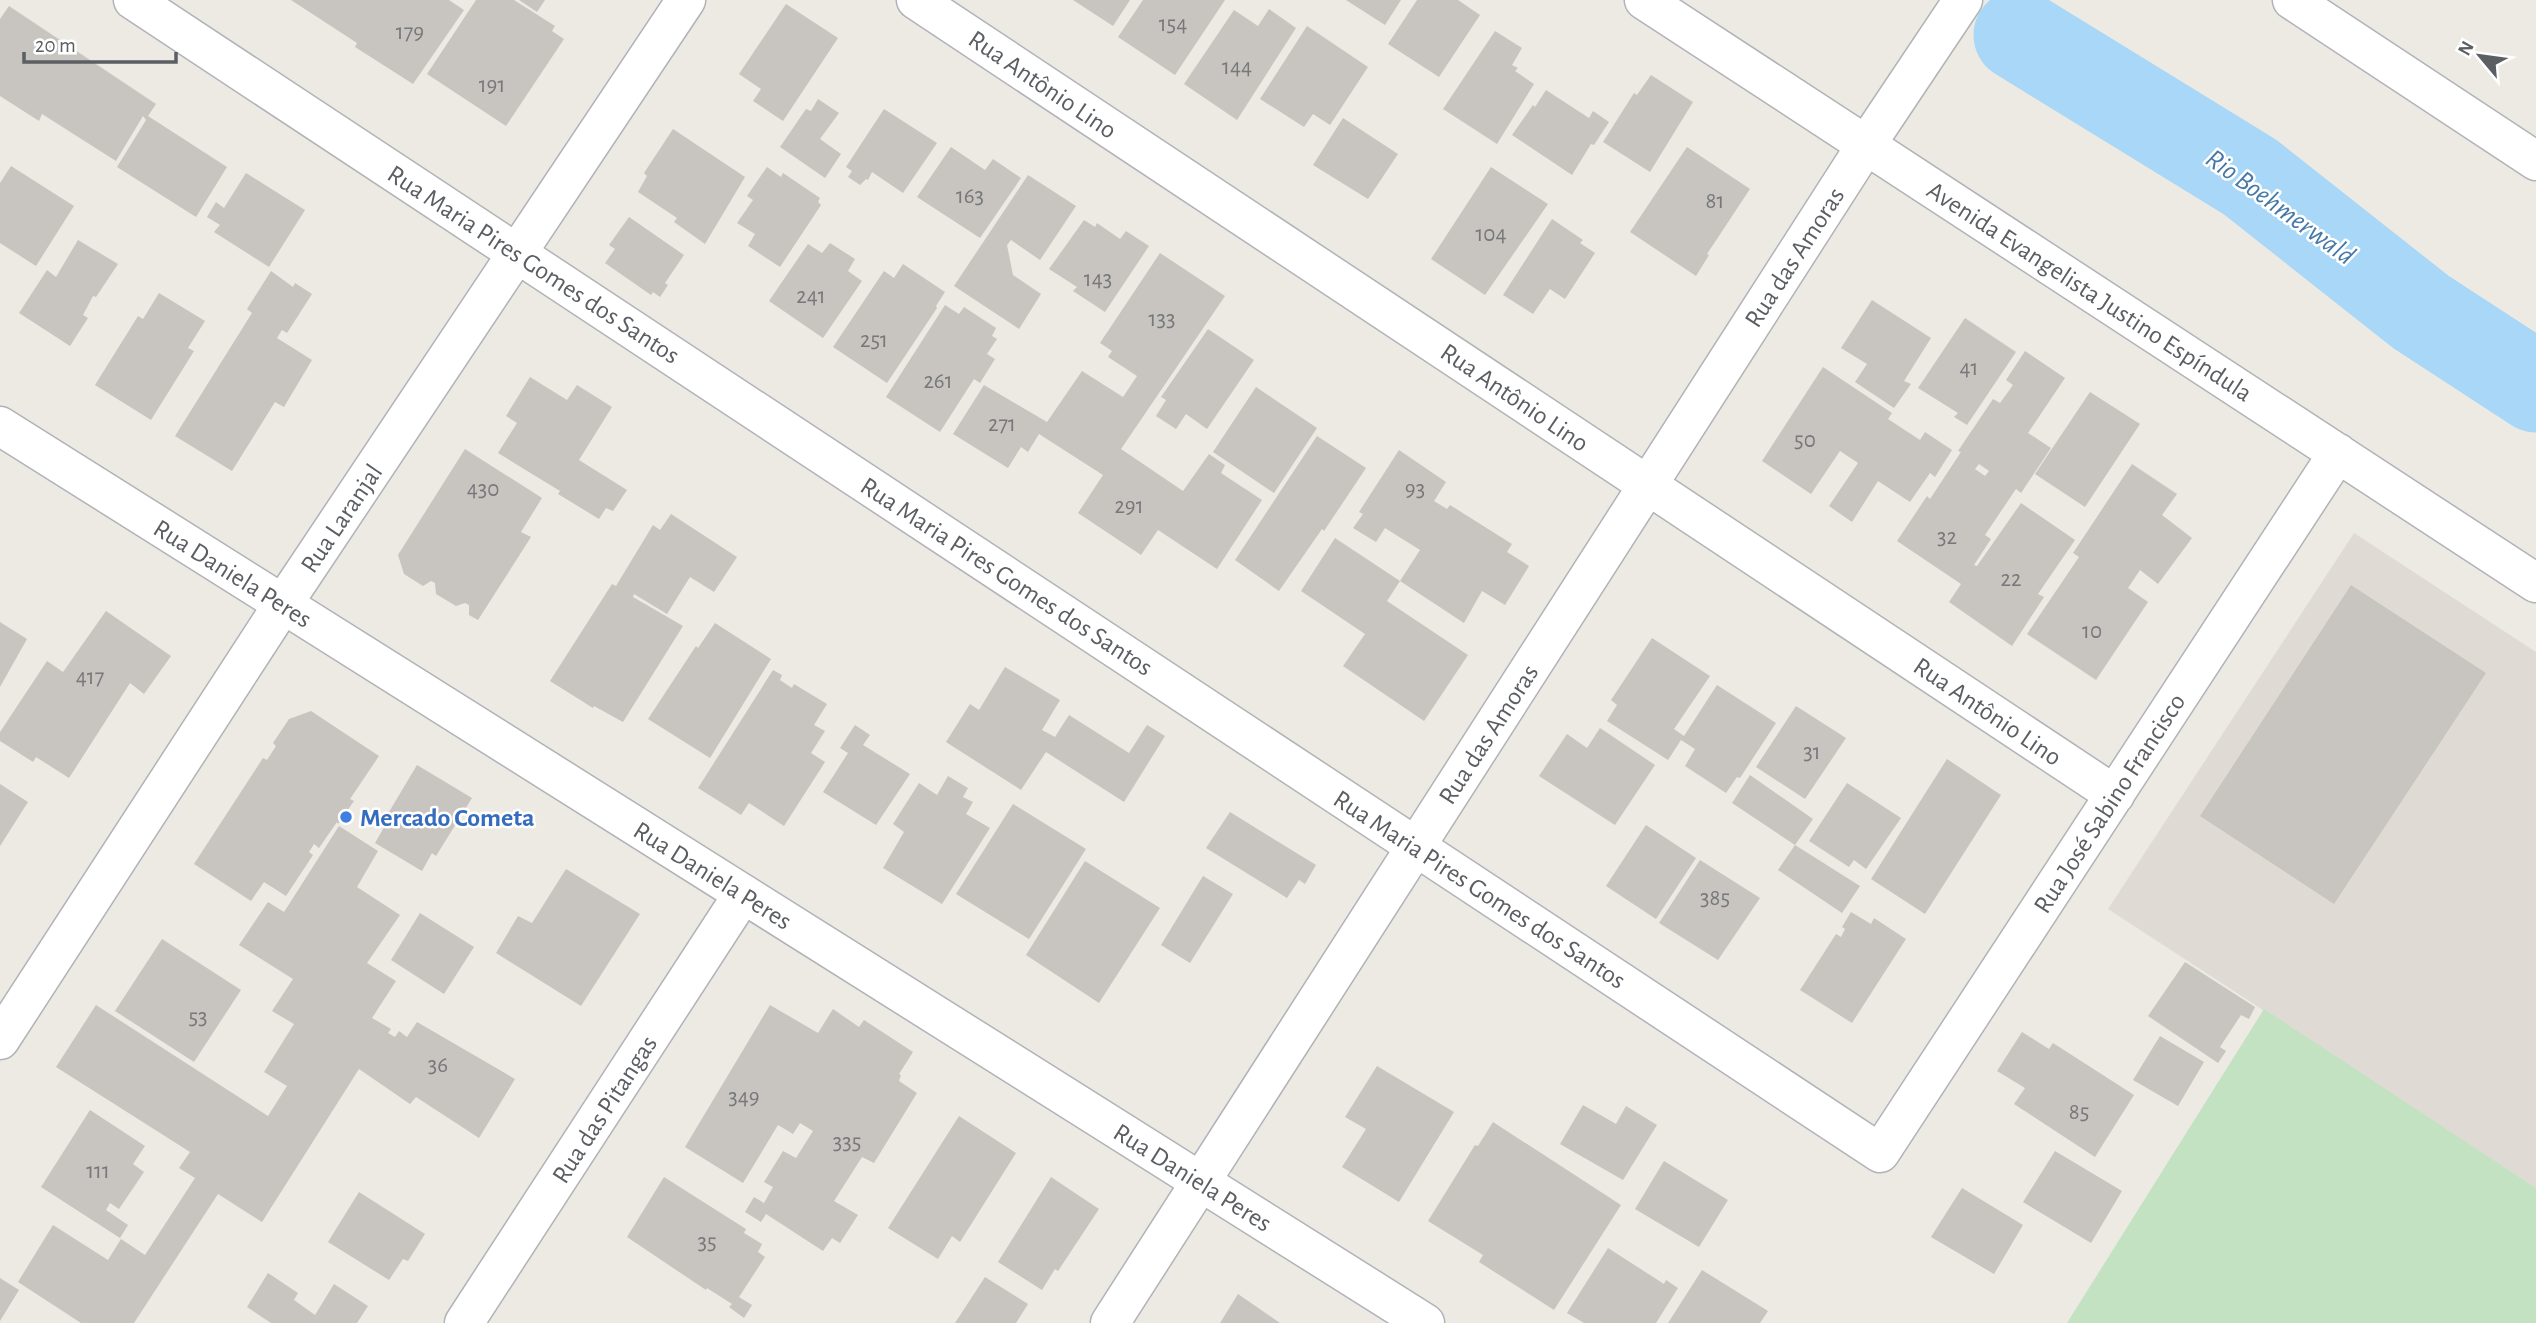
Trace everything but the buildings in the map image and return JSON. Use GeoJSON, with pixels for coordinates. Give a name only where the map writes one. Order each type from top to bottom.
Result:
{"type":"FeatureCollection","features":[{"type":"Feature","properties":{"kind":"street","name":"Rua Maria Pires Gomes dos Santos"},"geometry":{"type":"LineString","coordinates":[[133,0],[1880,1153]]}},
{"type":"Feature","properties":{"kind":"street","name":"Rua Laranjal"},"geometry":{"type":"LineString","coordinates":[[0,1040],[283,604],[686,0]]}},
{"type":"Feature","properties":{"kind":"street","name":"Rua Antônio Lino"},"geometry":{"type":"LineString","coordinates":[[916,0],[2115,795]]}},
{"type":"Feature","properties":{"kind":"street","name":"Avenida Evangelista Justino Espíndula"},"geometry":{"type":"LineString","coordinates":[[1644,0],[2536,583]]}},
{"type":"Feature","properties":{"kind":"street","name":"Rua das Amoras"},"geometry":{"type":"LineString","coordinates":[[1110,1323],[1866,145],[1963,0]]}},
{"type":"Feature","properties":{"kind":"street"},"geometry":{"type":"LineString","coordinates":[[2292,0],[2536,161]]}},
{"type":"Feature","properties":{"kind":"street","name":"Rua Daniela Peres"},"geometry":{"type":"LineString","coordinates":[[0,426],[1425,1323]]}},
{"type":"Feature","properties":{"kind":"street","name":"Rua José Sabino Francisco"},"geometry":{"type":"LineString","coordinates":[[1880,1153],[2338,453]]}},
{"type":"Feature","properties":{"kind":"street","name":"Rua das Pitangas"},"geometry":{"type":"LineString","coordinates":[[464,1323],[743,894]]}},
{"type":"Feature","properties":{"kind":"shaded area"},"geometry":{"type":"Polygon","coordinates":[[[2354,533],[2536,652],[2536,1188],[2108,909],[2354,533]]]}},
{"type":"Feature","properties":{"kind":"green space"},"geometry":{"type":"Polygon","coordinates":[[[2264,1009],[2536,1188],[2536,1323],[2067,1323],[2264,1009]]]}},
{"type":"Feature","properties":{"kind":"waterway","name":"Rio Boehmerwald"},"geometry":{"type":"LineString","coordinates":[[2019,35],[2250,177],[2421,312],[2536,387]]}},
{"type":"Feature","properties":{"kind":"place","name":"Mercado Cometa"},"geometry":{"type":"Point","coordinates":[346,817]}}]}
